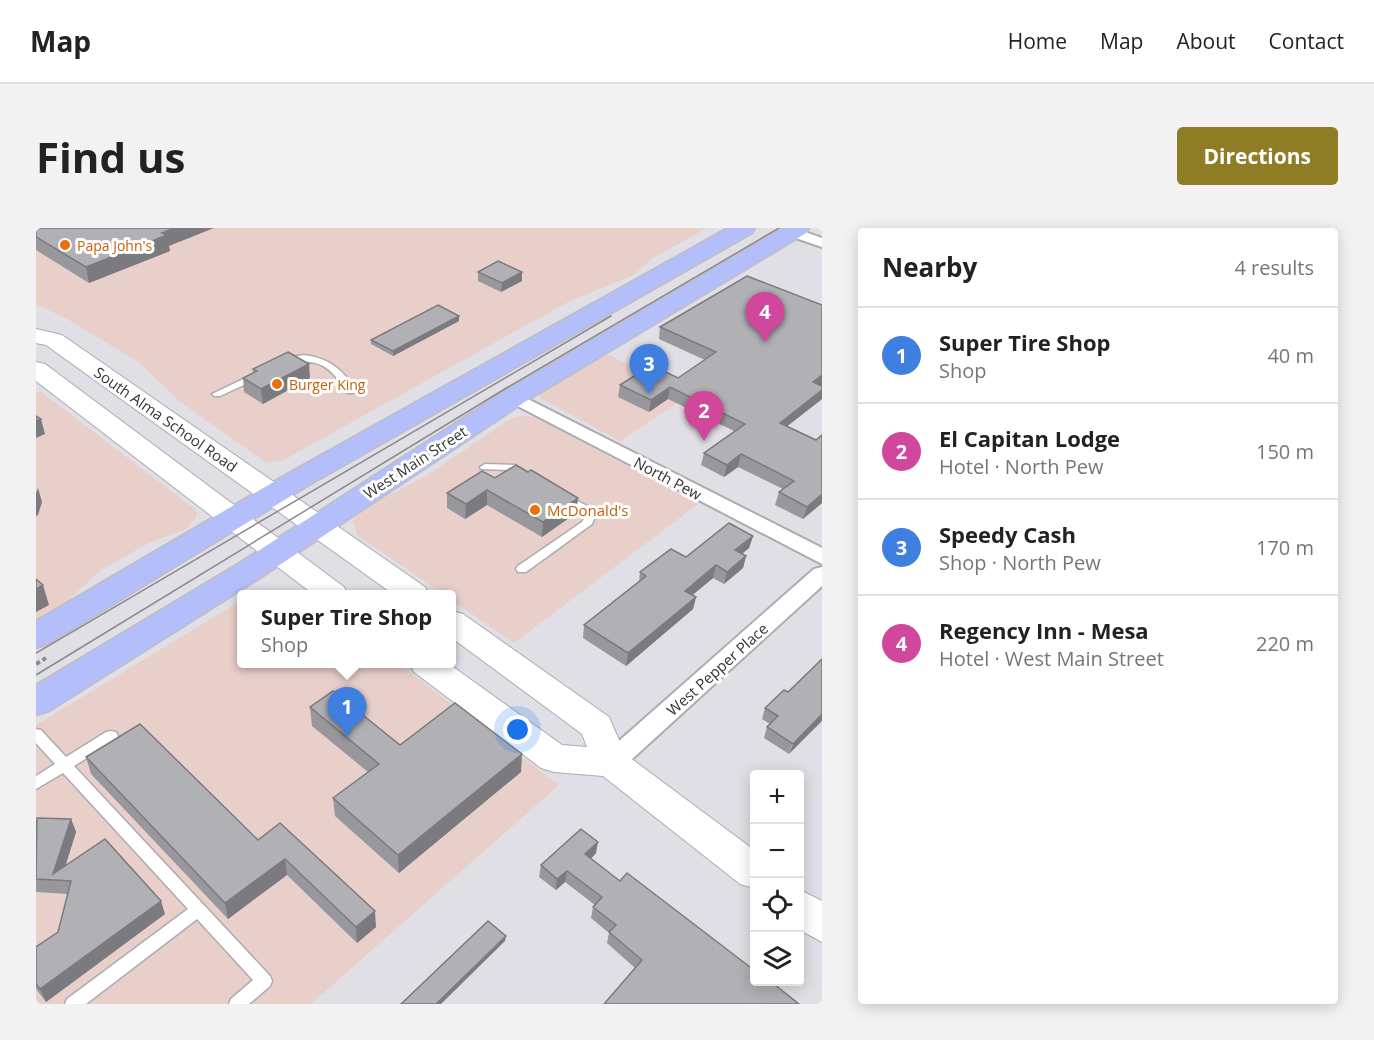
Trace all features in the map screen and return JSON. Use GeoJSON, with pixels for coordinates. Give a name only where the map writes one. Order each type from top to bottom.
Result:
{"type":"FeatureCollection","features":[{"type":"Feature","properties":{"kind":"main road","name":"West Main Street"},"geometry":{"type":"LineString","coordinates":[[36,702],[254,535],[538,342],[744,228]]}},
{"type":"Feature","properties":{"kind":"main road","name":"West Main Street"},"geometry":{"type":"LineString","coordinates":[[36,636],[254,535],[295,509],[514,397],[795,230]]}},
{"type":"Feature","properties":{"kind":"main road","name":"South Alma School Road"},"geometry":{"type":"LineString","coordinates":[[36,336],[54,340],[408,590]]}},
{"type":"Feature","properties":{"kind":"main road"},"geometry":{"type":"LineString","coordinates":[[36,369],[328,590]]}},
{"type":"Feature","properties":{"kind":"main road"},"geometry":{"type":"LineString","coordinates":[[456,625],[597,726],[611,763],[750,870]]}},
{"type":"Feature","properties":{"kind":"main road"},"geometry":{"type":"LineString","coordinates":[[433,668],[555,758],[611,763]]}},
{"type":"Feature","properties":{"kind":"main road"},"geometry":{"type":"LineString","coordinates":[[804,910],[822,924]]}},
{"type":"Feature","properties":{"kind":"street"},"geometry":{"type":"LineString","coordinates":[[795,230],[822,243]]}},
{"type":"Feature","properties":{"kind":"street","name":"North Pew"},"geometry":{"type":"LineString","coordinates":[[514,397],[822,557]]}},
{"type":"Feature","properties":{"kind":"street","name":"West Pepper Place"},"geometry":{"type":"LineString","coordinates":[[611,763],[822,574]]}},
{"type":"Feature","properties":{"kind":"lane"},"geometry":{"type":"LineString","coordinates":[[275,367],[294,357],[314,358],[344,375],[350,391]]}},
{"type":"Feature","properties":{"kind":"lane"},"geometry":{"type":"LineString","coordinates":[[217,394],[265,371]]}},
{"type":"Feature","properties":{"kind":"lane"},"geometry":{"type":"LineString","coordinates":[[485,467],[511,467],[587,510],[590,517],[586,524],[522,569]]}},
{"type":"Feature","properties":{"kind":"lane"},"geometry":{"type":"LineString","coordinates":[[36,734],[264,981],[237,1004]]}},
{"type":"Feature","properties":{"kind":"lane"},"geometry":{"type":"LineString","coordinates":[[36,783],[111,736]]}},
{"type":"Feature","properties":{"kind":"lane"},"geometry":{"type":"LineString","coordinates":[[73,1004],[198,910]]}},
{"type":"Feature","properties":{"kind":"shaded area"},"geometry":{"type":"Polygon","coordinates":[[[36,228],[707,228],[651,259],[634,275],[570,301],[282,461],[265,462],[179,401],[140,363],[69,320],[36,304],[36,228]]]}},
{"type":"Feature","properties":{"kind":"shaded area"},"geometry":{"type":"Polygon","coordinates":[[[604,353],[691,394],[620,441],[540,398],[539,392],[604,353]]]}},
{"type":"Feature","properties":{"kind":"shaded area"},"geometry":{"type":"Polygon","coordinates":[[[40,391],[197,511],[196,518],[186,529],[147,544],[101,570],[66,602],[36,620],[36,393],[40,391]]]}},
{"type":"Feature","properties":{"kind":"shaded area"},"geometry":{"type":"Polygon","coordinates":[[[522,415],[538,418],[698,504],[514,643],[456,603],[456,590],[437,590],[357,535],[353,521],[361,509],[426,476],[510,419],[522,415]]]}},
{"type":"Feature","properties":{"kind":"shaded area"},"geometry":{"type":"Polygon","coordinates":[[[237,603],[237,668],[404,668],[559,785],[311,1004],[36,1004],[36,725],[237,603]]]}},
{"type":"Feature","properties":{"kind":"building"},"geometry":{"type":"Polygon","coordinates":[[[36,228],[174,228],[162,233],[167,235],[86,267],[36,237],[36,228]]]}},
{"type":"Feature","properties":{"kind":"building"},"geometry":{"type":"Polygon","coordinates":[[[498,261],[522,272],[502,283],[478,272],[498,261]]]}},
{"type":"Feature","properties":{"kind":"building"},"geometry":{"type":"Polygon","coordinates":[[[747,276],[822,305],[822,375],[813,382],[822,386],[822,390],[780,423],[816,440],[822,435],[822,494],[807,507],[779,492],[794,481],[741,454],[727,465],[704,453],[745,424],[670,387],[651,400],[620,385],[651,365],[678,378],[716,352],[660,327],[747,276]]]}},
{"type":"Feature","properties":{"kind":"building"},"geometry":{"type":"Polygon","coordinates":[[[438,305],[459,316],[393,351],[371,340],[438,305]]]}},
{"type":"Feature","properties":{"kind":"building"},"geometry":{"type":"Polygon","coordinates":[[[288,352],[309,364],[261,389],[243,378],[257,371],[253,369],[288,352]]]}},
{"type":"Feature","properties":{"kind":"building"},"geometry":{"type":"Polygon","coordinates":[[[516,465],[528,472],[531,470],[578,498],[543,522],[487,490],[466,504],[447,493],[482,471],[495,478],[516,465]]]}},
{"type":"Feature","properties":{"kind":"building"},"geometry":{"type":"Polygon","coordinates":[[[729,523],[753,536],[735,550],[746,556],[727,572],[716,565],[685,591],[696,597],[628,653],[584,625],[646,576],[640,572],[671,549],[686,557],[729,523]]]}},
{"type":"Feature","properties":{"kind":"building"},"geometry":{"type":"Polygon","coordinates":[[[36,579],[43,585],[36,589],[36,579]]]}},
{"type":"Feature","properties":{"kind":"building"},"geometry":{"type":"Polygon","coordinates":[[[822,659],[822,714],[793,744],[767,727],[778,716],[765,708],[784,690],[788,692],[822,659]]]}},
{"type":"Feature","properties":{"kind":"building"},"geometry":{"type":"Polygon","coordinates":[[[333,691],[400,745],[455,703],[522,754],[398,855],[333,798],[379,764],[310,707],[333,691]]]}},
{"type":"Feature","properties":{"kind":"building"},"geometry":{"type":"Polygon","coordinates":[[[140,724],[258,840],[280,823],[375,911],[356,927],[285,859],[225,903],[86,757],[140,724]]]}},
{"type":"Feature","properties":{"kind":"building"},"geometry":{"type":"Polygon","coordinates":[[[37,818],[71,819],[53,874],[105,839],[161,901],[40,989],[36,984],[36,947],[58,932],[71,881],[36,879],[37,818]]]}},
{"type":"Feature","properties":{"kind":"building"},"geometry":{"type":"Polygon","coordinates":[[[581,829],[598,842],[585,854],[620,881],[627,873],[750,967],[750,986],[776,986],[799,1004],[604,1004],[642,960],[609,932],[616,925],[593,907],[602,897],[567,871],[557,879],[541,865],[581,829]]]}},
{"type":"Feature","properties":{"kind":"building"},"geometry":{"type":"Polygon","coordinates":[[[488,921],[506,936],[436,1004],[401,1004],[488,921]]]}},
{"type":"Feature","properties":{"kind":"tram line"},"geometry":{"type":"LineString","coordinates":[[36,675],[508,387],[779,228]]}},
{"type":"Feature","properties":{"kind":"tram line"},"geometry":{"type":"LineString","coordinates":[[36,653],[611,316]]}},
{"type":"Feature","properties":{"kind":"place","name":"Papa John's"},"geometry":{"type":"Point","coordinates":[65,245]}},
{"type":"Feature","properties":{"kind":"place","name":"Regency Inn - Mesa"},"geometry":{"type":"Point","coordinates":[765,342]}},
{"type":"Feature","properties":{"kind":"place","name":"Burger King"},"geometry":{"type":"Point","coordinates":[277,384]}},
{"type":"Feature","properties":{"kind":"place","name":"Speedy Cash"},"geometry":{"type":"Point","coordinates":[649,394]}},
{"type":"Feature","properties":{"kind":"place","name":"El Capitan Lodge"},"geometry":{"type":"Point","coordinates":[704,441]}},
{"type":"Feature","properties":{"kind":"place","name":"McDonald's"},"geometry":{"type":"Point","coordinates":[535,510]}},
{"type":"Feature","properties":{"kind":"place","name":"Super Tire Shop"},"geometry":{"type":"Point","coordinates":[347,737]}}]}
